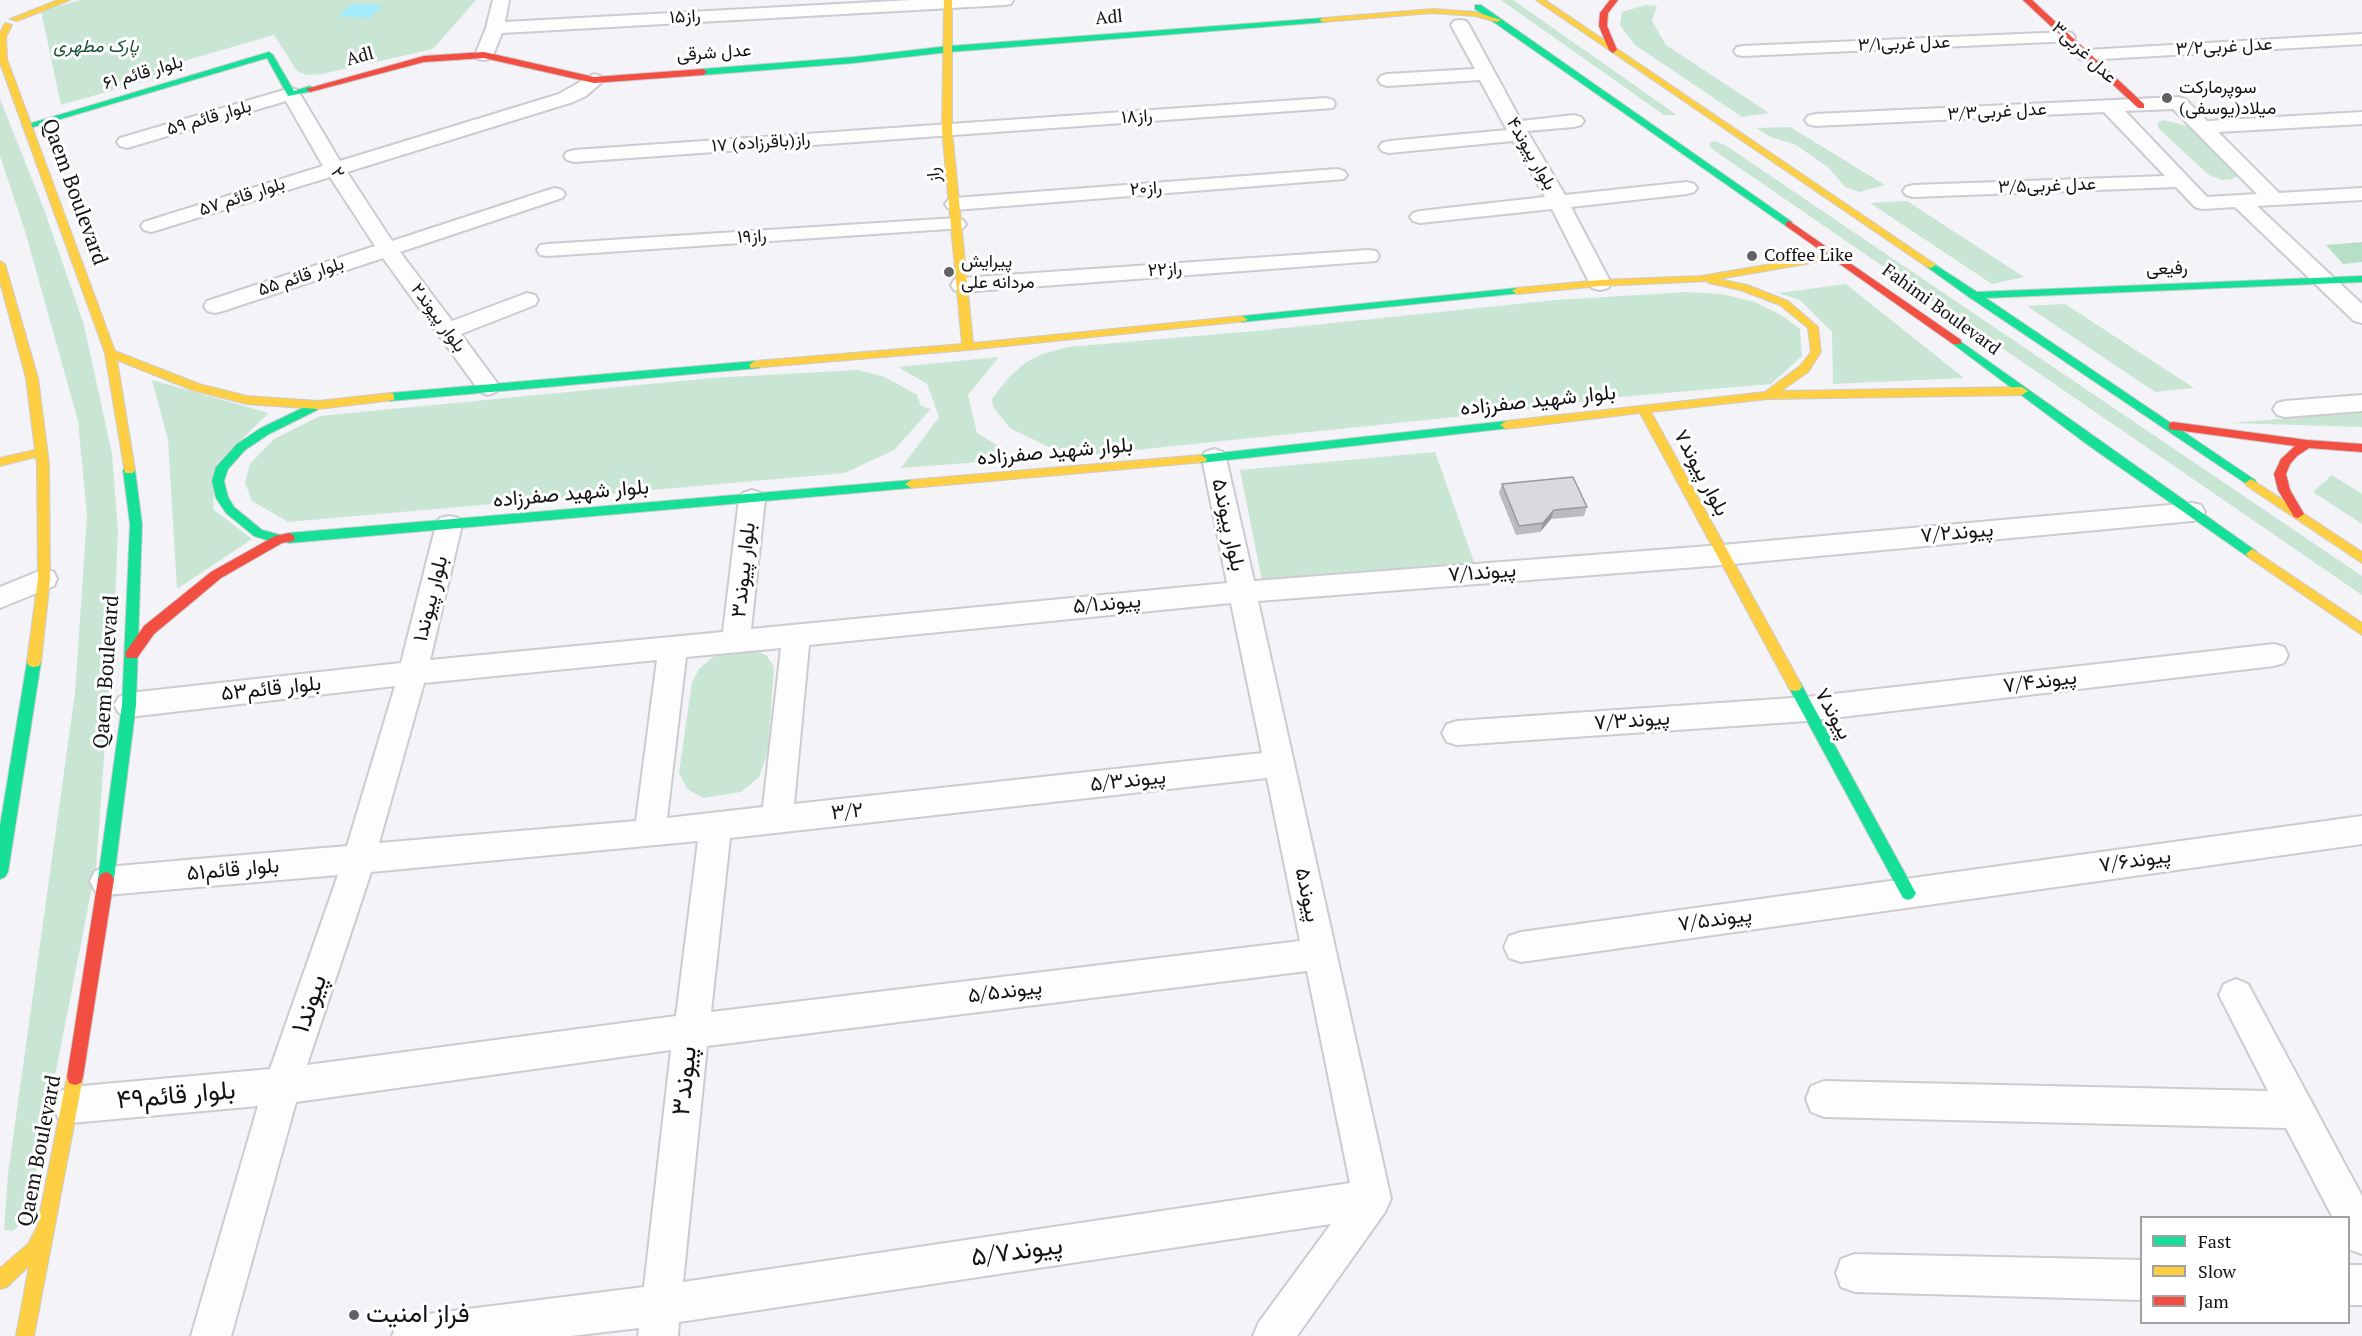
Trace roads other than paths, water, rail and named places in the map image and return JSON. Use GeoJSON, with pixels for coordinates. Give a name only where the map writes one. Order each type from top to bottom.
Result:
{"type":"FeatureCollection","features":[{"type":"Feature","properties":{"kind":"street"},"geometry":{"type":"LineString","coordinates":[[7,20],[66,0]]}},
{"type":"Feature","properties":{"kind":"street"},"geometry":{"type":"LineString","coordinates":[[484,55],[495,28],[501,0]]}},
{"type":"Feature","properties":{"kind":"street","name":"راز۱۵"},"geometry":{"type":"LineString","coordinates":[[495,28],[1005,0]]}},
{"type":"Feature","properties":{"kind":"street"},"geometry":{"type":"LineString","coordinates":[[1415,12],[1434,0]]}},
{"type":"Feature","properties":{"kind":"street","name":"Fahimi Boulevard"},"geometry":{"type":"LineString","coordinates":[[1469,0],[1647,124],[1684,142],[2022,391],[2362,630]]}},
{"type":"Feature","properties":{"kind":"street","name":"Fahimi Boulevard"},"geometry":{"type":"LineString","coordinates":[[1540,0],[2362,558]]}},
{"type":"Feature","properties":{"kind":"street"},"geometry":{"type":"LineString","coordinates":[[1612,50],[1603,26],[1604,13],[1614,0]]}},
{"type":"Feature","properties":{"kind":"street","name":"عدل غربی۳"},"geometry":{"type":"LineString","coordinates":[[2027,0],[2142,106]]}},
{"type":"Feature","properties":{"kind":"street","name":"راز"},"geometry":{"type":"LineString","coordinates":[[948,2],[947,130],[968,346]]}},
{"type":"Feature","properties":{"kind":"street","name":"Adl"},"geometry":{"type":"LineString","coordinates":[[949,49],[1415,12],[1452,12],[1497,20]]}},
{"type":"Feature","properties":{"kind":"street","name":"Qaem Boulevard"},"geometry":{"type":"LineString","coordinates":[[7,20],[2,38],[2,59],[110,353],[128,459],[136,524],[129,705],[106,881],[71,1105],[25,1336]]}},
{"type":"Feature","properties":{"kind":"street","name":"بلوار پیوند۴"},"geometry":{"type":"LineString","coordinates":[[1460,25],[1516,131],[1559,203],[1600,284]]}},
{"type":"Feature","properties":{"kind":"street","name":"عدل غربی۳/۱"},"geometry":{"type":"LineString","coordinates":[[1743,51],[2066,37]]}},
{"type":"Feature","properties":{"kind":"street","name":"عدل غربی۳/۲"},"geometry":{"type":"LineString","coordinates":[[2086,55],[2362,39]]}},
{"type":"Feature","properties":{"kind":"street","name":"عدل شرقی"},"geometry":{"type":"LineString","coordinates":[[484,55],[594,80],[854,60],[949,49]]}},
{"type":"Feature","properties":{"kind":"street","name":"بلوار قائم ۶۱"},"geometry":{"type":"LineString","coordinates":[[27,126],[269,55],[291,94]]}},
{"type":"Feature","properties":{"kind":"street","name":"Adl"},"geometry":{"type":"LineString","coordinates":[[291,94],[424,59],[484,55]]}},
{"type":"Feature","properties":{"kind":"street"},"geometry":{"type":"LineString","coordinates":[[1387,80],[1485,74]]}},
{"type":"Feature","properties":{"kind":"street","name":"بلوار قائم ۵۷"},"geometry":{"type":"LineString","coordinates":[[151,226],[566,98],[574,95],[594,80]]}},
{"type":"Feature","properties":{"kind":"street","name":"بلوار قائم ۵۹"},"geometry":{"type":"LineString","coordinates":[[127,142],[291,94]]}},
{"type":"Feature","properties":{"kind":"street","name":"۲"},"geometry":{"type":"LineString","coordinates":[[291,94],[334,168],[387,249]]}},
{"type":"Feature","properties":{"kind":"street","name":"عدل غربی۳/۳"},"geometry":{"type":"LineString","coordinates":[[1815,120],[2178,103],[2204,127]]}},
{"type":"Feature","properties":{"kind":"street","name":"راز۱۸"},"geometry":{"type":"LineString","coordinates":[[947,130],[1326,104]]}},
{"type":"Feature","properties":{"kind":"street"},"geometry":{"type":"LineString","coordinates":[[1687,119],[1693,112],[1693,105]]}},
{"type":"Feature","properties":{"kind":"street"},"geometry":{"type":"LineString","coordinates":[[2110,107],[2202,203],[2362,194]]}},
{"type":"Feature","properties":{"kind":"street"},"geometry":{"type":"LineString","coordinates":[[2204,127],[2362,117]]}},
{"type":"Feature","properties":{"kind":"street"},"geometry":{"type":"LineString","coordinates":[[1389,147],[1574,122]]}},
{"type":"Feature","properties":{"kind":"street"},"geometry":{"type":"LineString","coordinates":[[1647,124],[1669,124]]}},
{"type":"Feature","properties":{"kind":"street"},"geometry":{"type":"LineString","coordinates":[[2204,127],[2273,198]]}},
{"type":"Feature","properties":{"kind":"street","name":"۱۷ راز(باقرزاده)"},"geometry":{"type":"LineString","coordinates":[[574,156],[947,130]]}},
{"type":"Feature","properties":{"kind":"street"},"geometry":{"type":"LineString","coordinates":[[1708,131],[1732,131]]}},
{"type":"Feature","properties":{"kind":"street","name":"راز۲۰"},"geometry":{"type":"LineString","coordinates":[[955,214],[1337,175]]}},
{"type":"Feature","properties":{"kind":"street","name":"عدل غربی۳/۵"},"geometry":{"type":"LineString","coordinates":[[1913,191],[2181,181]]}},
{"type":"Feature","properties":{"kind":"street"},"geometry":{"type":"LineString","coordinates":[[1420,217],[1687,188]]}},
{"type":"Feature","properties":{"kind":"street","name":"بلوار قائم ۵۵"},"geometry":{"type":"LineString","coordinates":[[215,306],[555,194]]}},
{"type":"Feature","properties":{"kind":"street"},"geometry":{"type":"LineString","coordinates":[[2240,201],[2362,316]]}},
{"type":"Feature","properties":{"kind":"street","name":"راز۱۹"},"geometry":{"type":"LineString","coordinates":[[548,250],[955,214]]}},
{"type":"Feature","properties":{"kind":"street","name":"بلوار پیوند۲"},"geometry":{"type":"LineString","coordinates":[[387,249],[488,387]]}},
{"type":"Feature","properties":{"kind":"street","name":"راز۲۲"},"geometry":{"type":"LineString","coordinates":[[962,285],[1368,256]]}},
{"type":"Feature","properties":{"kind":"street"},"geometry":{"type":"LineString","coordinates":[[110,353],[196,387],[247,400],[318,405],[488,387],[968,346],[1600,284],[1701,279],[1836,256]]}},
{"type":"Feature","properties":{"kind":"street"},"geometry":{"type":"LineString","coordinates":[[0,264],[32,378],[42,452],[45,522],[44,579],[34,666],[0,872]]}},
{"type":"Feature","properties":{"kind":"street"},"geometry":{"type":"LineString","coordinates":[[1701,279],[1743,287],[1784,303],[1813,327],[1816,352],[1804,369],[1768,395]]}},
{"type":"Feature","properties":{"kind":"street","name":"رفیعی"},"geometry":{"type":"LineString","coordinates":[[1972,295],[2362,279]]}},
{"type":"Feature","properties":{"kind":"street"},"geometry":{"type":"LineString","coordinates":[[448,331],[527,300]]}},
{"type":"Feature","properties":{"kind":"street","name":"بلوار شهید صفرزاده"},"geometry":{"type":"LineString","coordinates":[[132,654],[149,630],[190,595],[216,575],[279,539],[1214,458],[1768,395],[2022,391]]}},
{"type":"Feature","properties":{"kind":"street"},"geometry":{"type":"LineString","coordinates":[[2284,409],[2362,403]]}},
{"type":"Feature","properties":{"kind":"street"},"geometry":{"type":"LineString","coordinates":[[279,539],[258,533],[230,510],[222,498],[218,481],[222,467],[241,447],[264,431],[318,405]]}},
{"type":"Feature","properties":{"kind":"street","name":"بلوار پیوند۷"},"geometry":{"type":"LineString","coordinates":[[1644,410],[1722,555]]}},
{"type":"Feature","properties":{"kind":"street"},"geometry":{"type":"LineString","coordinates":[[2165,425],[2307,444],[2362,448]]}},
{"type":"Feature","properties":{"kind":"street"},"geometry":{"type":"LineString","coordinates":[[2298,514],[2284,490],[2280,474],[2285,462],[2293,453],[2307,444]]}},
{"type":"Feature","properties":{"kind":"street"},"geometry":{"type":"LineString","coordinates":[[0,462],[42,452]]}},
{"type":"Feature","properties":{"kind":"street","name":"بلوار پیوند۵"},"geometry":{"type":"LineString","coordinates":[[1214,458],[1242,592]]}},
{"type":"Feature","properties":{"kind":"street","name":"بلوار پیوند۳"},"geometry":{"type":"LineString","coordinates":[[736,641],[752,499]]}},
{"type":"Feature","properties":{"kind":"street","name":"پیوند۷/۲"},"geometry":{"type":"LineString","coordinates":[[1722,555],[2192,512]]}},
{"type":"Feature","properties":{"kind":"street","name":"بلوار پیوند۱"},"geometry":{"type":"LineString","coordinates":[[413,673],[449,525]]}},
{"type":"Feature","properties":{"kind":"street","name":"پیوند۷/۱"},"geometry":{"type":"LineString","coordinates":[[1242,592],[1722,555]]}},
{"type":"Feature","properties":{"kind":"street","name":"پیوند۷"},"geometry":{"type":"LineString","coordinates":[[1722,555],[1908,893]]}},
{"type":"Feature","properties":{"kind":"street"},"geometry":{"type":"LineString","coordinates":[[0,598],[44,579]]}},
{"type":"Feature","properties":{"kind":"street","name":"پیوند۵/۱"},"geometry":{"type":"LineString","coordinates":[[673,648],[1242,592]]}},
{"type":"Feature","properties":{"kind":"street","name":"پیوند۵"},"geometry":{"type":"LineString","coordinates":[[1242,592],[1372,1199]]}},
{"type":"Feature","properties":{"kind":"street"},"geometry":{"type":"LineString","coordinates":[[777,819],[796,635]]}},
{"type":"Feature","properties":{"kind":"street"},"geometry":{"type":"LineString","coordinates":[[650,833],[673,648]]}},
{"type":"Feature","properties":{"kind":"street","name":"بلوار قائم۵۳"},"geometry":{"type":"LineString","coordinates":[[129,705],[413,673],[673,648]]}},
{"type":"Feature","properties":{"kind":"street","name":"پیوند۷/۴"},"geometry":{"type":"LineString","coordinates":[[1807,709],[2274,655]]}},
{"type":"Feature","properties":{"kind":"street","name":"پیوند۱"},"geometry":{"type":"LineString","coordinates":[[211,1336],[282,1086],[359,859],[413,673]]}},
{"type":"Feature","properties":{"kind":"street","name":"پیوند۷/۳"},"geometry":{"type":"LineString","coordinates":[[1457,733],[1807,709]]}},
{"type":"Feature","properties":{"kind":"street","name":"پیوند۵/۳"},"geometry":{"type":"LineString","coordinates":[[978,798],[1279,764]]}},
{"type":"Feature","properties":{"kind":"street","name":"۳/۲"},"geometry":{"type":"LineString","coordinates":[[650,833],[978,798]]}},
{"type":"Feature","properties":{"kind":"street","name":"پیوند۳"},"geometry":{"type":"LineString","coordinates":[[660,1320],[716,826]]}},
{"type":"Feature","properties":{"kind":"street","name":"پیوند۷/۶"},"geometry":{"type":"LineString","coordinates":[[1908,893],[2362,830]]}},
{"type":"Feature","properties":{"kind":"street","name":"بلوار قائم۵۱"},"geometry":{"type":"LineString","coordinates":[[106,881],[650,833]]}},
{"type":"Feature","properties":{"kind":"street","name":"پیوند۷/۵"},"geometry":{"type":"LineString","coordinates":[[1521,947],[1908,893]]}},
{"type":"Feature","properties":{"kind":"street","name":"پیوند۵/۵"},"geometry":{"type":"LineString","coordinates":[[282,1086],[691,1031],[1320,954]]}},
{"type":"Feature","properties":{"kind":"street"},"geometry":{"type":"LineString","coordinates":[[2236,995],[2362,1235]]}},
{"type":"Feature","properties":{"kind":"street","name":"بلوار قائم۴۹"},"geometry":{"type":"LineString","coordinates":[[71,1105],[282,1086]]}},
{"type":"Feature","properties":{"kind":"street"},"geometry":{"type":"LineString","coordinates":[[1824,1100],[2297,1110]]}},
{"type":"Feature","properties":{"kind":"street"},"geometry":{"type":"LineString","coordinates":[[1273,1336],[1372,1199]]}},
{"type":"Feature","properties":{"kind":"street","name":"پیوند۵/۷"},"geometry":{"type":"LineString","coordinates":[[412,1336],[660,1320],[1372,1199]]}},
{"type":"Feature","properties":{"kind":"street"},"geometry":{"type":"LineString","coordinates":[[0,1280],[34,1250],[47,1226]]}},
{"type":"Feature","properties":{"kind":"street"},"geometry":{"type":"LineString","coordinates":[[1856,1273],[2140,1280]]}},
{"type":"Feature","properties":{"kind":"water"},"geometry":{"type":"Polygon","coordinates":[[[353,4],[383,6],[369,18],[339,16],[353,4]]]}},
{"type":"Feature","properties":{"kind":"place","name":"سوپرمارکت میلاد(یوسفی)"},"geometry":{"type":"Point","coordinates":[2167,98]}},
{"type":"Feature","properties":{"kind":"place","name":"Coffee Like"},"geometry":{"type":"Point","coordinates":[1752,256]}},
{"type":"Feature","properties":{"kind":"place","name":"پیرایش مردانه علی"},"geometry":{"type":"Point","coordinates":[949,272]}},
{"type":"Feature","properties":{"kind":"place","name":"فراز امنیت"},"geometry":{"type":"Point","coordinates":[354,1315]}},
{"type":"Feature","properties":{"kind":"park label","name":"پارک مطهری"},"geometry":{"type":"Point","coordinates":[96,47]}}]}
